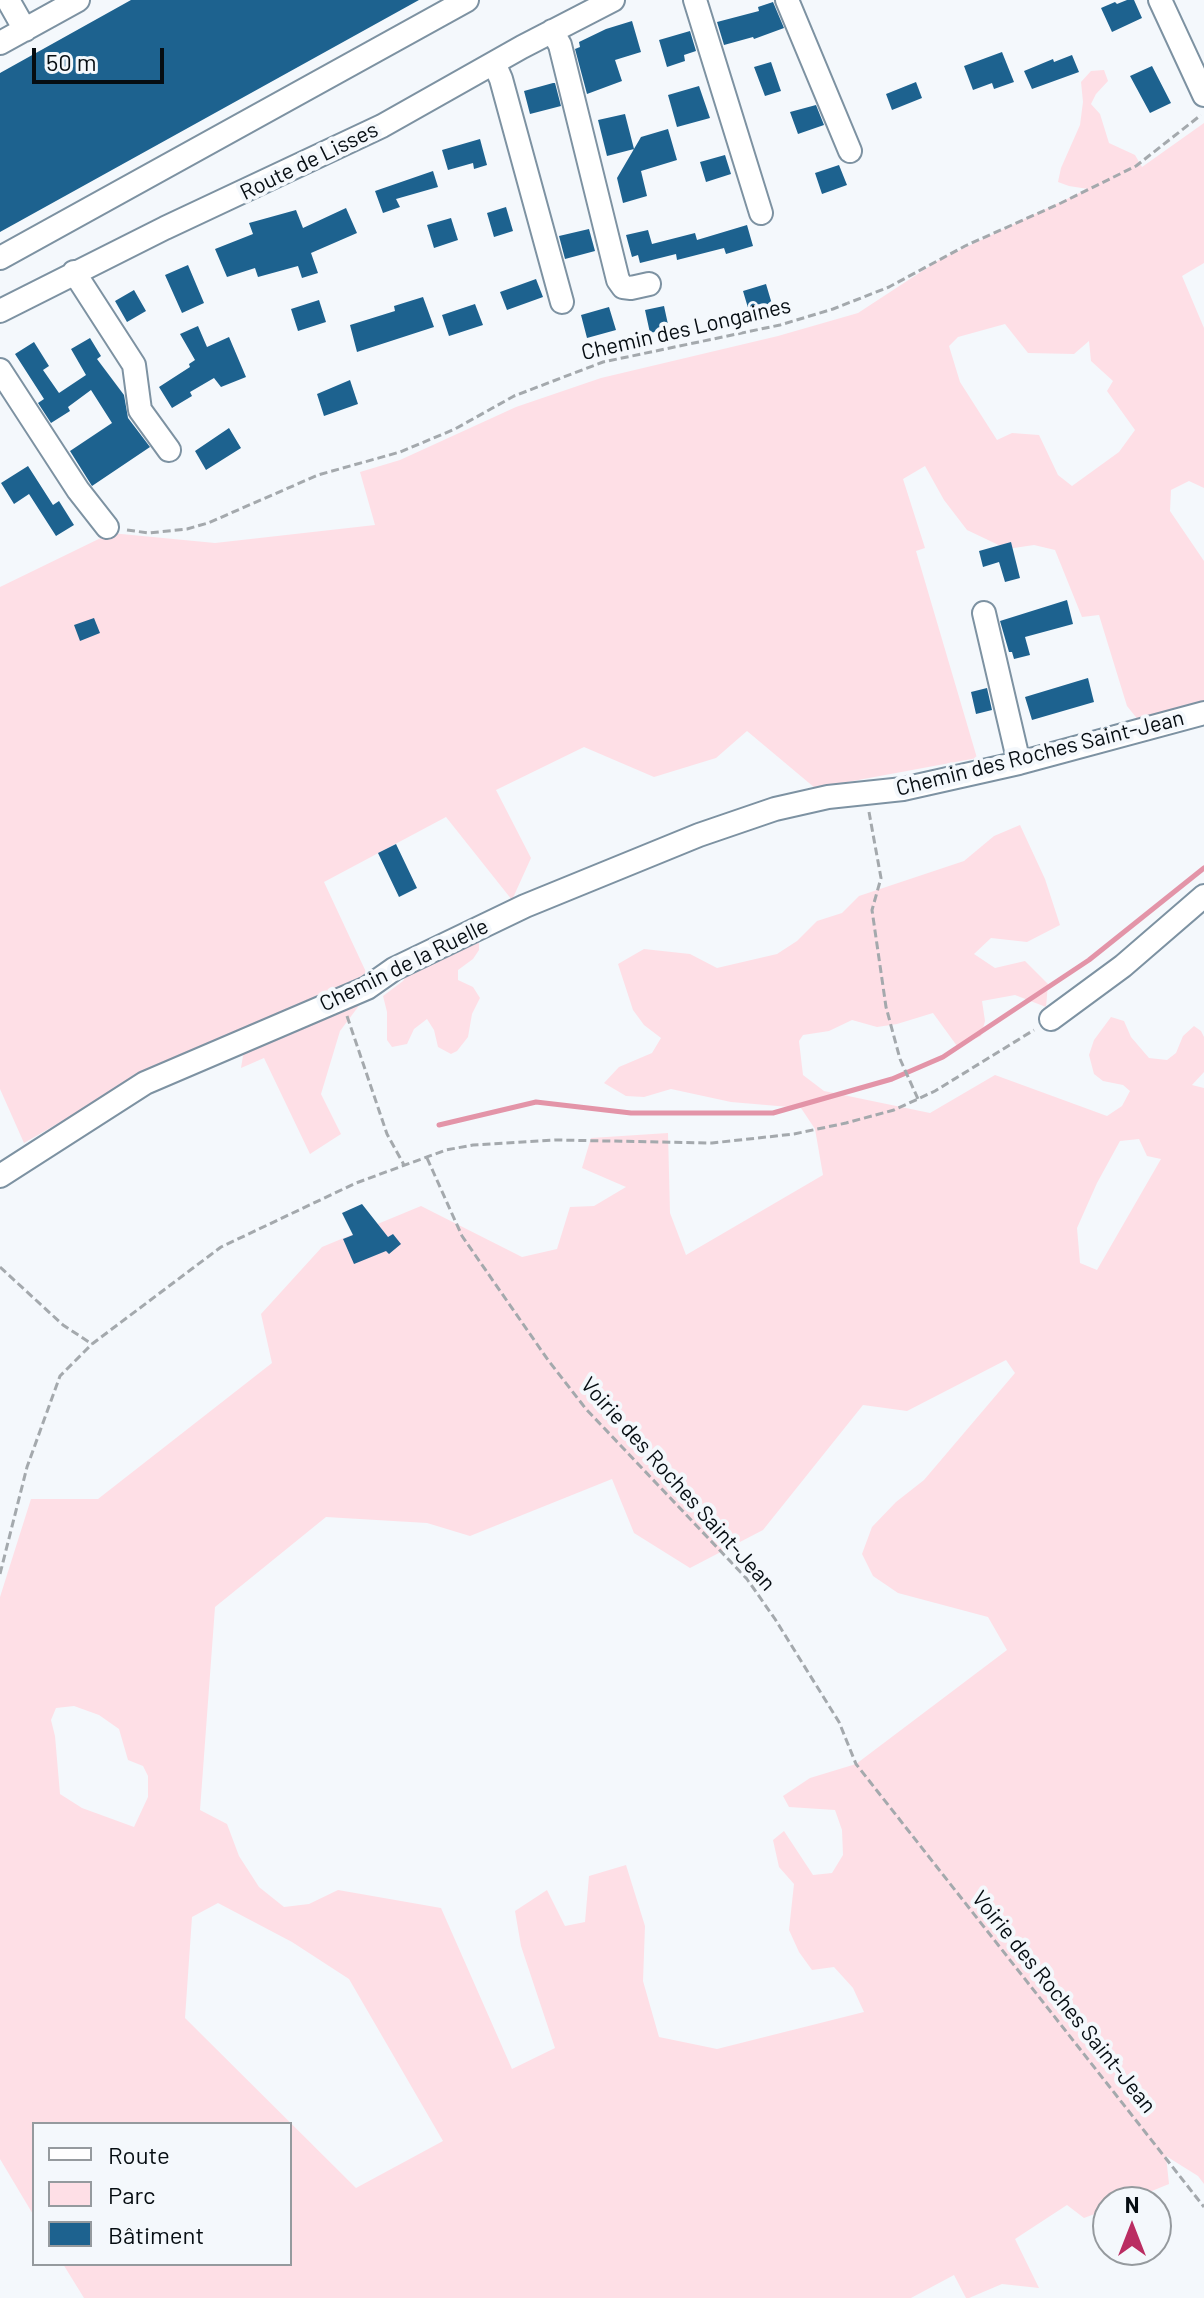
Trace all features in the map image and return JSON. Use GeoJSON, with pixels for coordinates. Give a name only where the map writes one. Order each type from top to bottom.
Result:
{"type":"FeatureCollection","features":[{"type":"Feature","properties":{"kind":"street"},"geometry":{"type":"LineString","coordinates":[[8,0],[25,30]]}},
{"type":"Feature","properties":{"kind":"street"},"geometry":{"type":"LineString","coordinates":[[0,43],[78,0]]}},
{"type":"Feature","properties":{"kind":"street"},"geometry":{"type":"LineString","coordinates":[[0,258],[467,0]]}},
{"type":"Feature","properties":{"kind":"street","name":"Route de Lisses"},"geometry":{"type":"LineString","coordinates":[[0,311],[74,272],[382,126],[613,0]]}},
{"type":"Feature","properties":{"kind":"street"},"geometry":{"type":"LineString","coordinates":[[695,0],[761,213]]}},
{"type":"Feature","properties":{"kind":"street"},"geometry":{"type":"LineString","coordinates":[[787,0],[850,151]]}},
{"type":"Feature","properties":{"kind":"street"},"geometry":{"type":"LineString","coordinates":[[1160,0],[1204,95]]}},
{"type":"Feature","properties":{"kind":"street"},"geometry":{"type":"LineString","coordinates":[[552,31],[560,45],[618,280],[623,287],[649,284]]}},
{"type":"Feature","properties":{"kind":"street"},"geometry":{"type":"LineString","coordinates":[[489,66],[490,83],[532,236]]}},
{"type":"Feature","properties":{"kind":"street"},"geometry":{"type":"LineString","coordinates":[[489,66],[501,79],[562,302]]}},
{"type":"Feature","properties":{"kind":"street"},"geometry":{"type":"LineString","coordinates":[[74,272],[134,365],[140,410],[169,450]]}},
{"type":"Feature","properties":{"kind":"street"},"geometry":{"type":"LineString","coordinates":[[0,370],[78,490],[107,527]]}},
{"type":"Feature","properties":{"kind":"street"},"geometry":{"type":"LineString","coordinates":[[984,613],[1019,763]]}},
{"type":"Feature","properties":{"kind":"street","name":"Chemin des Roches Saint-Jean"},"geometry":{"type":"LineString","coordinates":[[828,797],[903,789],[1019,763],[1204,713]]}},
{"type":"Feature","properties":{"kind":"street","name":"Chemin de la Ruelle"},"geometry":{"type":"LineString","coordinates":[[0,1176],[145,1083],[367,988],[394,969],[465,935],[612,870],[775,809],[828,797]]}},
{"type":"Feature","properties":{"kind":"street"},"geometry":{"type":"LineString","coordinates":[[1051,1019],[1123,966],[1204,896]]}},
{"type":"Feature","properties":{"kind":"path","name":"Chemin des Longaines"},"geometry":{"type":"LineString","coordinates":[[107,527],[149,533],[197,526],[318,475],[400,452],[455,429],[514,396],[603,362],[780,325],[833,309],[889,287],[965,246],[1136,166],[1204,113]]}},
{"type":"Feature","properties":{"kind":"path"},"geometry":{"type":"LineString","coordinates":[[866,793],[881,878],[879,894],[872,910],[886,1007],[903,1067],[919,1099]]}},
{"type":"Feature","properties":{"kind":"path"},"geometry":{"type":"LineString","coordinates":[[349,996],[346,1013],[387,1134],[404,1165]]}},
{"type":"Feature","properties":{"kind":"path"},"geometry":{"type":"LineString","coordinates":[[0,1574],[10,1525],[52,1392],[60,1376],[92,1344],[221,1247],[356,1183],[446,1150],[485,1144],[556,1140],[712,1143],[794,1134],[894,1110],[973,1069],[1051,1019]]}},
{"type":"Feature","properties":{"kind":"path","name":"Voirie des Roches Saint-Jean"},"geometry":{"type":"LineString","coordinates":[[427,1158],[462,1236],[548,1360],[586,1409],[747,1579],[839,1722],[856,1764],[1204,2207]]}},
{"type":"Feature","properties":{"kind":"path"},"geometry":{"type":"LineString","coordinates":[[0,1267],[63,1325],[92,1344]]}},
{"type":"Feature","properties":{"kind":"green space"},"geometry":{"type":"Polygon","coordinates":[[[1104,70],[1108,81],[1091,104],[1100,114],[1109,143],[1135,155],[1142,167],[1204,123],[1204,263],[1182,276],[1204,328],[1204,488],[1189,481],[1171,490],[1170,511],[1204,561],[1204,705],[1139,721],[1127,706],[1099,615],[1082,617],[1055,550],[1034,545],[1007,549],[967,530],[944,500],[925,466],[903,479],[925,548],[916,551],[977,758],[815,788],[747,731],[716,758],[654,777],[584,747],[496,790],[531,858],[512,900],[446,817],[324,882],[373,987],[340,1031],[321,1094],[341,1134],[310,1154],[264,1058],[241,1068],[248,1026],[146,1073],[24,1143],[0,1089],[0,587],[111,533],[215,543],[375,525],[360,472],[400,460],[516,407],[601,378],[778,336],[858,313],[939,260],[1088,189],[1058,182],[1080,125],[1083,102],[1081,82],[1091,71],[1104,70]],[[1005,324],[958,337],[949,346],[960,382],[997,440],[1012,433],[1039,435],[1058,475],[1072,486],[1119,452],[1135,430],[1107,391],[1113,381],[1091,361],[1089,341],[1074,354],[1028,353],[1005,324]]]}},
{"type":"Feature","properties":{"kind":"green space"},"geometry":{"type":"Polygon","coordinates":[[[1020,825],[1045,879],[1060,925],[1027,942],[991,938],[974,954],[995,968],[1025,961],[1048,984],[1046,1007],[1015,995],[982,1001],[985,1021],[981,1036],[957,1046],[933,1013],[877,1027],[852,1020],[829,1031],[803,1035],[799,1041],[803,1075],[824,1091],[930,1113],[995,1075],[1107,1116],[1122,1106],[1130,1091],[1123,1085],[1103,1081],[1094,1074],[1089,1055],[1094,1040],[1111,1017],[1124,1021],[1131,1037],[1149,1058],[1167,1060],[1176,1053],[1183,1036],[1194,1026],[1204,1037],[1204,1072],[1192,1085],[1204,1088],[1204,2184],[1198,2176],[1166,2156],[1169,2184],[1164,2186],[1092,2186],[1092,2215],[1084,2218],[1067,2205],[1015,2239],[1039,2288],[1002,2284],[969,2298],[966,2298],[954,2275],[911,2298],[84,2298],[64,2266],[292,2266],[292,2124],[356,2188],[443,2141],[349,1979],[292,1942],[218,1903],[192,1917],[185,2018],[290,2122],[32,2122],[32,2213],[0,2159],[0,1597],[31,1499],[98,1499],[272,1363],[261,1314],[322,1247],[421,1206],[522,1257],[557,1249],[570,1207],[594,1206],[626,1187],[582,1168],[591,1138],[668,1133],[670,1213],[686,1255],[823,1175],[815,1129],[801,1108],[731,1102],[671,1089],[644,1097],[626,1096],[604,1083],[619,1067],[652,1053],[661,1038],[644,1025],[633,1010],[618,964],[644,949],[690,954],[717,968],[777,954],[797,941],[817,921],[842,913],[859,896],[964,861],[994,836],[1020,825]],[[1139,1139],[1120,1141],[1077,1228],[1080,1263],[1097,1270],[1161,1159],[1147,1156],[1139,1139]],[[1006,1360],[907,1411],[863,1405],[763,1530],[690,1568],[634,1533],[612,1479],[470,1536],[427,1523],[326,1517],[215,1607],[200,1810],[227,1824],[239,1856],[259,1887],[284,1907],[309,1904],[338,1890],[441,1908],[512,2069],[555,2048],[521,1946],[515,1911],[547,1890],[565,1926],[585,1922],[589,1876],[626,1865],[645,1926],[643,1981],[659,2037],[717,2049],[864,2012],[853,1988],[834,1967],[812,1970],[799,1952],[789,1930],[794,1884],[779,1867],[773,1840],[784,1831],[813,1875],[832,1873],[843,1855],[842,1830],[835,1810],[789,1807],[783,1796],[810,1778],[856,1764],[1007,1650],[988,1617],[898,1593],[873,1576],[862,1554],[872,1527],[896,1502],[924,1480],[1015,1373],[1006,1360]],[[74,1706],[56,1708],[51,1720],[60,1794],[82,1808],[134,1827],[148,1797],[148,1776],[143,1766],[128,1760],[119,1729],[99,1715],[74,1706]]]}},
{"type":"Feature","properties":{"kind":"green space"},"geometry":{"type":"Polygon","coordinates":[[[479,937],[479,950],[458,970],[458,980],[473,987],[480,998],[472,1014],[468,1037],[457,1051],[451,1054],[438,1047],[434,1030],[427,1019],[414,1029],[407,1044],[392,1047],[387,1040],[387,1012],[383,996],[403,981],[411,968],[479,937]]]}},
{"type":"Feature","properties":{"kind":"building"},"geometry":{"type":"Polygon","coordinates":[[[131,0],[419,0],[0,232],[0,73],[131,0]]]}},
{"type":"Feature","properties":{"kind":"building"},"geometry":{"type":"Polygon","coordinates":[[[1134,0],[1142,18],[1112,32],[1101,8],[1134,0]]]}},
{"type":"Feature","properties":{"kind":"building"},"geometry":{"type":"Polygon","coordinates":[[[773,2],[784,28],[754,39],[724,45],[717,22],[759,11],[758,7],[773,2]]]}},
{"type":"Feature","properties":{"kind":"building"},"geometry":{"type":"Polygon","coordinates":[[[632,21],[641,52],[615,60],[622,81],[587,94],[575,49],[580,47],[579,42],[632,21]]]}},
{"type":"Feature","properties":{"kind":"building"},"geometry":{"type":"Polygon","coordinates":[[[690,31],[696,51],[684,55],[685,61],[667,67],[659,40],[690,31]]]}},
{"type":"Feature","properties":{"kind":"building"},"geometry":{"type":"Polygon","coordinates":[[[1002,52],[1014,82],[994,89],[992,83],[973,90],[964,66],[1002,52]]]}},
{"type":"Feature","properties":{"kind":"building"},"geometry":{"type":"Polygon","coordinates":[[[1072,55],[1079,72],[1032,89],[1024,71],[1072,55]]]}},
{"type":"Feature","properties":{"kind":"building"},"geometry":{"type":"Polygon","coordinates":[[[771,62],[781,91],[765,96],[754,67],[771,62]]]}},
{"type":"Feature","properties":{"kind":"building"},"geometry":{"type":"Polygon","coordinates":[[[1152,66],[1171,103],[1150,113],[1130,76],[1152,66]]]}},
{"type":"Feature","properties":{"kind":"building"},"geometry":{"type":"Polygon","coordinates":[[[916,82],[922,98],[892,110],[886,94],[916,82]]]}},
{"type":"Feature","properties":{"kind":"building"},"geometry":{"type":"Polygon","coordinates":[[[555,83],[561,106],[530,114],[524,91],[555,83]]]}},
{"type":"Feature","properties":{"kind":"building"},"geometry":{"type":"Polygon","coordinates":[[[699,86],[710,118],[677,127],[668,95],[699,86]]]}},
{"type":"Feature","properties":{"kind":"building"},"geometry":{"type":"Polygon","coordinates":[[[816,105],[824,125],[798,134],[790,112],[816,105]]]}},
{"type":"Feature","properties":{"kind":"building"},"geometry":{"type":"Polygon","coordinates":[[[625,114],[634,149],[607,156],[598,120],[625,114]]]}},
{"type":"Feature","properties":{"kind":"building"},"geometry":{"type":"Polygon","coordinates":[[[668,129],[677,160],[641,171],[647,196],[623,203],[617,178],[641,137],[668,129]]]}},
{"type":"Feature","properties":{"kind":"building"},"geometry":{"type":"Polygon","coordinates":[[[480,139],[487,165],[474,169],[473,163],[448,170],[442,150],[480,139]]]}},
{"type":"Feature","properties":{"kind":"building"},"geometry":{"type":"Polygon","coordinates":[[[725,155],[731,174],[706,182],[700,162],[725,155]]]}},
{"type":"Feature","properties":{"kind":"building"},"geometry":{"type":"Polygon","coordinates":[[[839,165],[847,185],[822,194],[815,173],[839,165]]]}},
{"type":"Feature","properties":{"kind":"building"},"geometry":{"type":"Polygon","coordinates":[[[433,171],[438,187],[396,199],[400,207],[383,213],[375,191],[433,171]]]}},
{"type":"Feature","properties":{"kind":"building"},"geometry":{"type":"Polygon","coordinates":[[[506,207],[513,231],[494,237],[487,213],[506,207]]]}},
{"type":"Feature","properties":{"kind":"building"},"geometry":{"type":"Polygon","coordinates":[[[346,208],[357,233],[311,253],[318,273],[302,278],[298,266],[258,277],[255,268],[227,277],[215,249],[253,234],[249,223],[296,210],[303,228],[346,208]]]}},
{"type":"Feature","properties":{"kind":"building"},"geometry":{"type":"Polygon","coordinates":[[[451,218],[458,240],[434,248],[427,225],[451,218]]]}},
{"type":"Feature","properties":{"kind":"building"},"geometry":{"type":"Polygon","coordinates":[[[747,225],[753,246],[726,254],[724,248],[677,260],[676,254],[640,263],[638,255],[632,257],[626,235],[648,230],[652,244],[695,233],[697,240],[747,225]]]}},
{"type":"Feature","properties":{"kind":"building"},"geometry":{"type":"Polygon","coordinates":[[[589,229],[595,251],[565,259],[559,236],[589,229]]]}},
{"type":"Feature","properties":{"kind":"building"},"geometry":{"type":"Polygon","coordinates":[[[188,265],[204,303],[182,313],[165,275],[188,265]]]}},
{"type":"Feature","properties":{"kind":"building"},"geometry":{"type":"Polygon","coordinates":[[[536,279],[543,297],[507,310],[500,292],[536,279]]]}},
{"type":"Feature","properties":{"kind":"building"},"geometry":{"type":"Polygon","coordinates":[[[766,284],[774,311],[751,318],[743,291],[766,284]]]}},
{"type":"Feature","properties":{"kind":"building"},"geometry":{"type":"Polygon","coordinates":[[[134,290],[146,311],[127,322],[115,301],[134,290]]]}},
{"type":"Feature","properties":{"kind":"building"},"geometry":{"type":"Polygon","coordinates":[[[423,297],[434,327],[357,352],[350,325],[395,311],[394,306],[423,297]]]}},
{"type":"Feature","properties":{"kind":"building"},"geometry":{"type":"Polygon","coordinates":[[[319,300],[326,322],[298,331],[291,309],[319,300]]]}},
{"type":"Feature","properties":{"kind":"building"},"geometry":{"type":"Polygon","coordinates":[[[475,304],[483,325],[449,336],[442,315],[475,304]]]}},
{"type":"Feature","properties":{"kind":"building"},"geometry":{"type":"Polygon","coordinates":[[[664,306],[669,329],[650,333],[645,310],[664,306]]]}},
{"type":"Feature","properties":{"kind":"building"},"geometry":{"type":"Polygon","coordinates":[[[609,307],[616,330],[587,338],[581,315],[609,307]]]}},
{"type":"Feature","properties":{"kind":"building"},"geometry":{"type":"Polygon","coordinates":[[[198,326],[207,347],[229,337],[246,377],[221,387],[214,378],[190,392],[192,396],[172,408],[159,387],[190,367],[189,364],[195,360],[180,334],[198,326]]]}},
{"type":"Feature","properties":{"kind":"building"},"geometry":{"type":"Polygon","coordinates":[[[90,338],[101,356],[97,359],[124,395],[128,418],[150,447],[92,486],[70,451],[112,423],[91,390],[68,407],[70,411],[51,423],[38,403],[44,399],[15,354],[34,342],[49,366],[43,370],[59,393],[86,375],[71,349],[90,338]]]}},
{"type":"Feature","properties":{"kind":"building"},"geometry":{"type":"Polygon","coordinates":[[[350,380],[358,404],[324,416],[317,394],[350,380]]]}},
{"type":"Feature","properties":{"kind":"building"},"geometry":{"type":"Polygon","coordinates":[[[229,428],[241,448],[206,470],[195,451],[229,428]]]}},
{"type":"Feature","properties":{"kind":"building"},"geometry":{"type":"Polygon","coordinates":[[[28,466],[53,505],[59,501],[74,525],[56,536],[29,494],[14,504],[1,483],[28,466]]]}},
{"type":"Feature","properties":{"kind":"building"},"geometry":{"type":"Polygon","coordinates":[[[1011,542],[1020,578],[1005,582],[999,562],[983,567],[979,551],[1011,542]]]}},
{"type":"Feature","properties":{"kind":"building"},"geometry":{"type":"Polygon","coordinates":[[[1067,600],[1073,624],[1025,637],[1030,655],[1014,659],[1000,621],[1067,600]]]}},
{"type":"Feature","properties":{"kind":"building"},"geometry":{"type":"Polygon","coordinates":[[[94,618],[100,633],[80,641],[74,625],[94,618]]]}},
{"type":"Feature","properties":{"kind":"building"},"geometry":{"type":"Polygon","coordinates":[[[1088,678],[1094,702],[1032,720],[1025,697],[1088,678]]]}},
{"type":"Feature","properties":{"kind":"building"},"geometry":{"type":"Polygon","coordinates":[[[987,688],[992,710],[976,714],[971,692],[987,688]]]}},
{"type":"Feature","properties":{"kind":"building"},"geometry":{"type":"Polygon","coordinates":[[[396,844],[417,888],[399,897],[378,853],[396,844]]]}},
{"type":"Feature","properties":{"kind":"building"},"geometry":{"type":"Polygon","coordinates":[[[362,1204],[388,1237],[393,1234],[401,1244],[389,1254],[386,1251],[354,1264],[343,1239],[353,1235],[342,1213],[362,1204]]]}},
{"type":"Feature","properties":{"kind":"waterway"},"geometry":{"type":"LineString","coordinates":[[439,1125],[536,1102],[631,1113],[773,1113],[892,1079],[943,1057],[1089,960],[1204,868]]}}]}
